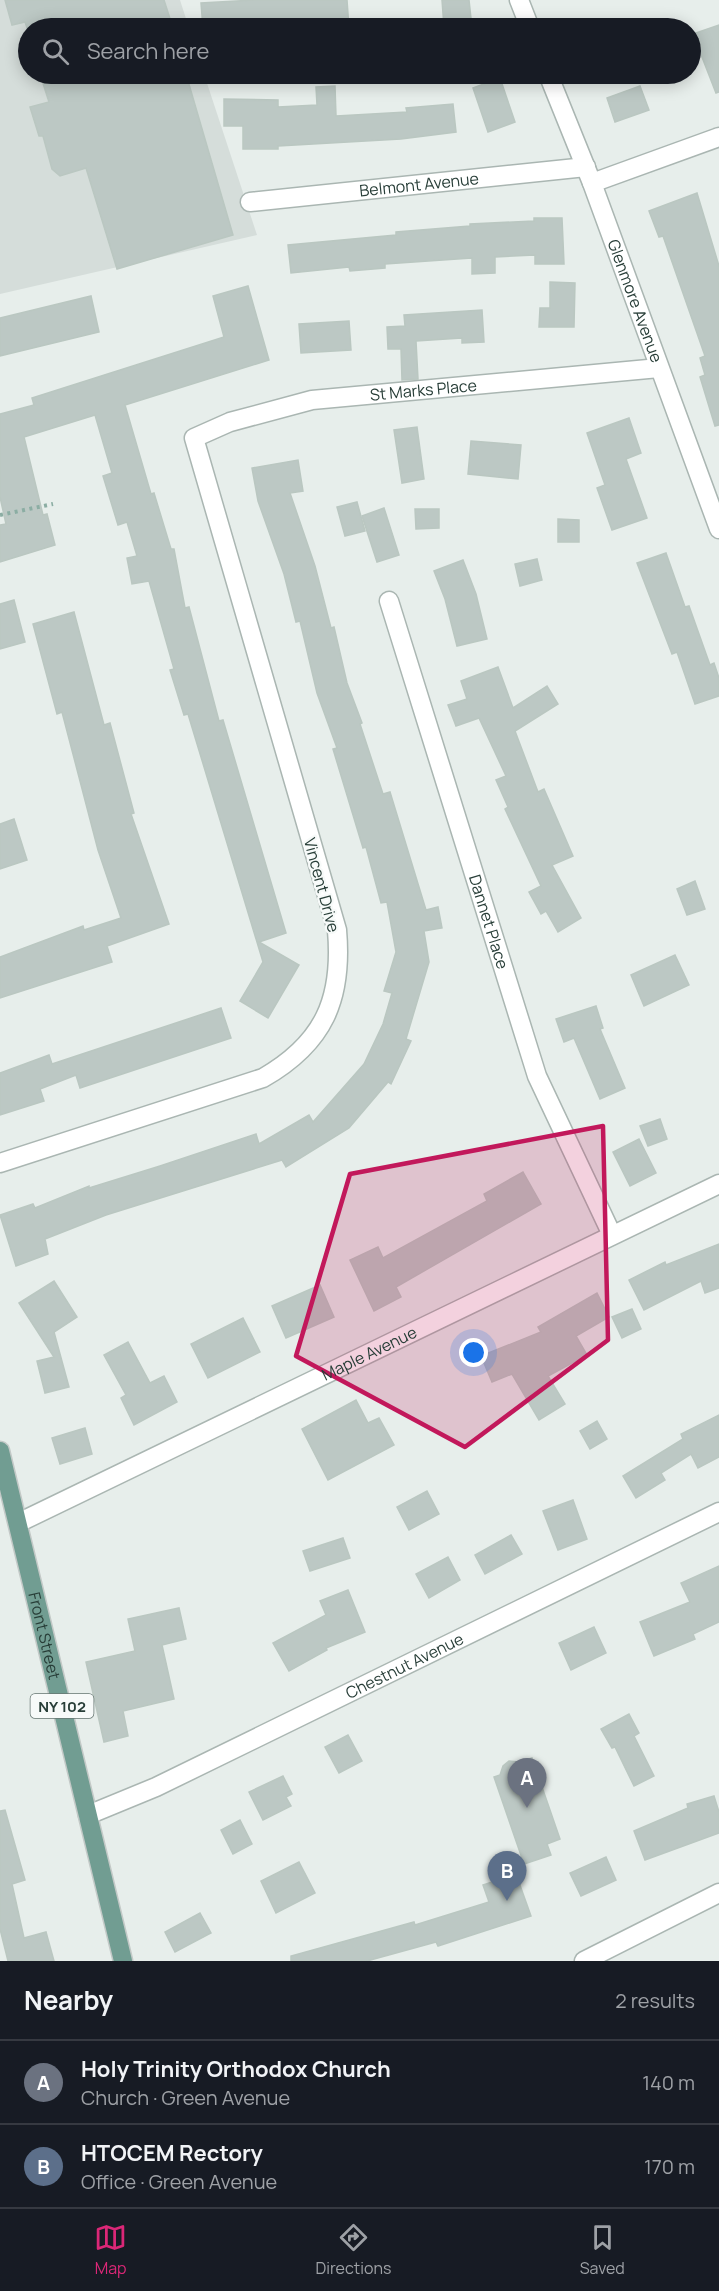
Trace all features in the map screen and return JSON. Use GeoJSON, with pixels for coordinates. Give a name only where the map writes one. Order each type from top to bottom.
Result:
{"type":"FeatureCollection","features":[{"type":"Feature","properties":{"kind":"main road","name":"Front Street"},"geometry":{"type":"LineString","coordinates":[[0,1450],[123,1961]]}},
{"type":"Feature","properties":{"kind":"street"},"geometry":{"type":"LineString","coordinates":[[519,0],[526,18]]}},
{"type":"Feature","properties":{"kind":"street","name":"Glenmore Avenue"},"geometry":{"type":"LineString","coordinates":[[552,84],[589,175],[719,530]]}},
{"type":"Feature","properties":{"kind":"street","name":"Belmont Avenue"},"geometry":{"type":"LineString","coordinates":[[250,202],[589,175],[719,137]]}},
{"type":"Feature","properties":{"kind":"street","name":"St Marks Place"},"geometry":{"type":"LineString","coordinates":[[194,438],[230,422],[312,400],[659,368]]}},
{"type":"Feature","properties":{"kind":"street","name":"Vincent Drive"},"geometry":{"type":"LineString","coordinates":[[0,1163],[262,1078],[282,1067],[307,1046],[325,1020],[333,1002],[340,961],[336,930],[194,438]]}},
{"type":"Feature","properties":{"kind":"street","name":"Dannet Place"},"geometry":{"type":"LineString","coordinates":[[389,601],[537,1076],[612,1235]]}},
{"type":"Feature","properties":{"kind":"street","name":"Maple Avenue"},"geometry":{"type":"LineString","coordinates":[[18,1523],[719,1184]]}},
{"type":"Feature","properties":{"kind":"street","name":"Chestnut Avenue"},"geometry":{"type":"LineString","coordinates":[[88,1815],[156,1787],[719,1512]]}},
{"type":"Feature","properties":{"kind":"street"},"geometry":{"type":"LineString","coordinates":[[585,1961],[719,1893]]}},
{"type":"Feature","properties":{"kind":"path"},"geometry":{"type":"LineString","coordinates":[[0,515],[52,504]]}},
{"type":"Feature","properties":{"kind":"highlighted area"},"geometry":{"type":"Polygon","coordinates":[[[603,1126],[608,1340],[465,1447],[296,1356],[350,1174],[603,1126]]]}},
{"type":"Feature","properties":{"kind":"shaded area"},"geometry":{"type":"Polygon","coordinates":[[[0,0],[180,0],[186,18],[18,18],[18,84],[207,84],[257,235],[0,294],[0,0]]]}},
{"type":"Feature","properties":{"kind":"building"},"geometry":{"type":"Polygon","coordinates":[[[5,0],[164,0],[170,18],[18,18],[18,24],[12,25],[5,0]]]}},
{"type":"Feature","properties":{"kind":"building"},"geometry":{"type":"Polygon","coordinates":[[[254,0],[347,0],[348,18],[202,18],[201,3],[254,0]]]}},
{"type":"Feature","properties":{"kind":"building"},"geometry":{"type":"Polygon","coordinates":[[[442,0],[469,0],[471,18],[443,18],[442,0]]]}},
{"type":"Feature","properties":{"kind":"building"},"geometry":{"type":"Polygon","coordinates":[[[719,25],[719,92],[716,93],[701,55],[701,31],[719,25]]]}},
{"type":"Feature","properties":{"kind":"building"},"geometry":{"type":"Polygon","coordinates":[[[43,84],[189,84],[233,235],[117,269],[86,168],[60,176],[52,169],[43,136],[39,136],[30,107],[49,102],[43,84]]]}},
{"type":"Feature","properties":{"kind":"building"},"geometry":{"type":"Polygon","coordinates":[[[484,84],[502,84],[515,122],[488,132],[473,88],[484,84]]]}},
{"type":"Feature","properties":{"kind":"building"},"geometry":{"type":"Polygon","coordinates":[[[335,86],[336,116],[407,112],[406,108],[453,104],[456,132],[401,139],[278,146],[278,149],[243,149],[243,126],[224,126],[224,99],[278,100],[278,107],[317,105],[316,87],[335,86]]]}},
{"type":"Feature","properties":{"kind":"building"},"geometry":{"type":"Polygon","coordinates":[[[640,86],[649,110],[615,122],[607,98],[640,86]]]}},
{"type":"Feature","properties":{"kind":"building"},"geometry":{"type":"Polygon","coordinates":[[[697,193],[719,266],[719,425],[715,426],[700,377],[705,375],[700,358],[705,356],[663,236],[659,237],[649,211],[697,193]]]}},
{"type":"Feature","properties":{"kind":"building"},"geometry":{"type":"Polygon","coordinates":[[[534,218],[562,218],[564,264],[535,264],[535,255],[495,257],[495,273],[472,274],[472,258],[385,264],[385,268],[350,271],[349,267],[291,273],[288,245],[396,235],[396,232],[470,226],[470,224],[534,221],[534,218]]]}},
{"type":"Feature","properties":{"kind":"building"},"geometry":{"type":"Polygon","coordinates":[[[550,282],[575,283],[574,327],[539,327],[540,308],[550,308],[550,282]]]}},
{"type":"Feature","properties":{"kind":"building"},"geometry":{"type":"Polygon","coordinates":[[[248,286],[269,360],[125,405],[151,494],[154,493],[171,549],[174,549],[185,608],[189,607],[219,721],[223,720],[286,933],[259,942],[299,965],[268,1018],[240,1001],[263,962],[188,714],[184,715],[170,670],[174,669],[149,581],[132,584],[127,558],[137,556],[127,522],[118,525],[103,476],[112,473],[95,415],[24,437],[43,515],[47,514],[55,545],[0,562],[0,525],[6,524],[0,497],[0,414],[34,405],[32,398],[224,337],[213,296],[248,286]]]}},
{"type":"Feature","properties":{"kind":"building"},"geometry":{"type":"Polygon","coordinates":[[[91,296],[99,332],[0,356],[0,318],[91,296]]]}},
{"type":"Feature","properties":{"kind":"building"},"geometry":{"type":"Polygon","coordinates":[[[482,310],[484,342],[462,343],[462,338],[416,341],[418,379],[402,380],[401,349],[388,349],[387,327],[405,326],[404,315],[482,310]]]}},
{"type":"Feature","properties":{"kind":"building"},"geometry":{"type":"Polygon","coordinates":[[[349,321],[351,350],[301,353],[299,324],[349,321]]]}},
{"type":"Feature","properties":{"kind":"building"},"geometry":{"type":"Polygon","coordinates":[[[629,418],[641,453],[626,459],[647,518],[612,530],[597,488],[605,485],[587,433],[629,418]]]}},
{"type":"Feature","properties":{"kind":"building"},"geometry":{"type":"Polygon","coordinates":[[[417,427],[424,479],[402,483],[394,430],[417,427]]]}},
{"type":"Feature","properties":{"kind":"building"},"geometry":{"type":"Polygon","coordinates":[[[471,441],[521,445],[518,479],[468,474],[471,441]]]}},
{"type":"Feature","properties":{"kind":"building"},"geometry":{"type":"Polygon","coordinates":[[[298,460],[303,491],[290,493],[315,566],[331,628],[334,627],[347,683],[362,723],[360,724],[383,794],[390,792],[426,910],[438,907],[442,928],[424,931],[429,962],[406,1039],[411,1041],[391,1084],[388,1082],[349,1128],[286,1167],[282,1160],[106,1215],[45,1239],[48,1254],[16,1266],[0,1215],[33,1204],[35,1208],[89,1186],[89,1188],[160,1166],[256,1134],[259,1144],[309,1115],[313,1122],[364,1064],[383,1024],[392,993],[384,991],[396,952],[387,902],[381,903],[366,847],[363,848],[333,749],[337,748],[317,693],[300,621],[296,622],[284,574],[258,501],[252,468],[298,460]]]}},
{"type":"Feature","properties":{"kind":"building"},"geometry":{"type":"Polygon","coordinates":[[[357,502],[365,531],[345,536],[337,507],[357,502]]]}},
{"type":"Feature","properties":{"kind":"building"},"geometry":{"type":"Polygon","coordinates":[[[384,508],[399,555],[377,562],[362,516],[384,508]]]}},
{"type":"Feature","properties":{"kind":"building"},"geometry":{"type":"Polygon","coordinates":[[[415,509],[439,509],[439,528],[416,529],[415,509]]]}},
{"type":"Feature","properties":{"kind":"building"},"geometry":{"type":"Polygon","coordinates":[[[558,519],[579,520],[579,542],[558,542],[558,519]]]}},
{"type":"Feature","properties":{"kind":"building"},"geometry":{"type":"Polygon","coordinates":[[[666,553],[685,607],[689,606],[710,665],[714,663],[719,678],[719,696],[695,704],[677,652],[672,654],[637,563],[666,553]]]}},
{"type":"Feature","properties":{"kind":"building"},"geometry":{"type":"Polygon","coordinates":[[[537,559],[542,580],[520,586],[515,564],[537,559]]]}},
{"type":"Feature","properties":{"kind":"building"},"geometry":{"type":"Polygon","coordinates":[[[463,560],[476,594],[487,639],[457,646],[445,599],[434,571],[463,560]]]}},
{"type":"Feature","properties":{"kind":"building"},"geometry":{"type":"Polygon","coordinates":[[[14,600],[25,642],[0,649],[0,604],[14,600]]]}},
{"type":"Feature","properties":{"kind":"building"},"geometry":{"type":"Polygon","coordinates":[[[74,612],[104,725],[110,723],[134,813],[131,814],[169,924],[107,946],[112,962],[0,998],[0,957],[83,926],[84,930],[121,918],[98,850],[62,712],[57,714],[33,624],[74,612]]]}},
{"type":"Feature","properties":{"kind":"building"},"geometry":{"type":"Polygon","coordinates":[[[498,667],[513,708],[547,686],[558,704],[515,731],[538,792],[544,789],[573,856],[552,865],[581,918],[558,932],[546,911],[541,914],[529,892],[541,886],[505,809],[508,807],[496,780],[506,776],[479,718],[456,726],[448,705],[467,699],[461,681],[498,667]]]}},
{"type":"Feature","properties":{"kind":"building"},"geometry":{"type":"Polygon","coordinates":[[[14,819],[27,860],[0,869],[0,824],[14,819]]]}},
{"type":"Feature","properties":{"kind":"building"},"geometry":{"type":"Polygon","coordinates":[[[695,881],[705,909],[687,915],[677,889],[695,881]]]}},
{"type":"Feature","properties":{"kind":"building"},"geometry":{"type":"Polygon","coordinates":[[[675,955],[689,985],[644,1006],[631,975],[675,955]]]}},
{"type":"Feature","properties":{"kind":"building"},"geometry":{"type":"Polygon","coordinates":[[[596,1006],[603,1028],[600,1029],[625,1088],[600,1099],[574,1038],[564,1042],[556,1019],[596,1006]]]}},
{"type":"Feature","properties":{"kind":"building"},"geometry":{"type":"Polygon","coordinates":[[[221,1008],[231,1038],[80,1088],[76,1075],[40,1089],[44,1101],[0,1115],[0,1073],[49,1055],[52,1064],[221,1008]]]}},
{"type":"Feature","properties":{"kind":"building"},"geometry":{"type":"Polygon","coordinates":[[[660,1119],[667,1139],[648,1146],[640,1126],[660,1119]]]}},
{"type":"Feature","properties":{"kind":"building"},"geometry":{"type":"Polygon","coordinates":[[[639,1139],[656,1173],[630,1186],[613,1152],[639,1139]]]}},
{"type":"Feature","properties":{"kind":"building"},"geometry":{"type":"Polygon","coordinates":[[[523,1172],[541,1204],[396,1287],[401,1297],[374,1311],[350,1260],[378,1247],[383,1258],[487,1201],[484,1194],[523,1172]]]}},
{"type":"Feature","properties":{"kind":"building"},"geometry":{"type":"Polygon","coordinates":[[[719,1244],[719,1288],[705,1293],[701,1281],[644,1310],[629,1280],[665,1262],[666,1265],[719,1244]]]}},
{"type":"Feature","properties":{"kind":"building"},"geometry":{"type":"Polygon","coordinates":[[[54,1281],[77,1317],[54,1332],[69,1387],[45,1393],[37,1361],[54,1357],[19,1303],[54,1281]]]}},
{"type":"Feature","properties":{"kind":"building"},"geometry":{"type":"Polygon","coordinates":[[[320,1285],[334,1317],[286,1338],[272,1306],[320,1285]]]}},
{"type":"Feature","properties":{"kind":"building"},"geometry":{"type":"Polygon","coordinates":[[[597,1293],[609,1317],[576,1336],[587,1355],[548,1376],[565,1404],[539,1420],[512,1374],[492,1382],[481,1356],[541,1332],[538,1327],[597,1293]]]}},
{"type":"Feature","properties":{"kind":"building"},"geometry":{"type":"Polygon","coordinates":[[[632,1309],[641,1329],[622,1338],[612,1317],[632,1309]]]}},
{"type":"Feature","properties":{"kind":"building"},"geometry":{"type":"Polygon","coordinates":[[[243,1318],[260,1352],[208,1378],[191,1344],[243,1318]]]}},
{"type":"Feature","properties":{"kind":"building"},"geometry":{"type":"Polygon","coordinates":[[[128,1342],[150,1383],[164,1376],[177,1402],[134,1425],[121,1398],[126,1395],[104,1355],[128,1342]]]}},
{"type":"Feature","properties":{"kind":"building"},"geometry":{"type":"Polygon","coordinates":[[[356,1400],[368,1423],[379,1418],[394,1445],[328,1480],[302,1429],[356,1400]]]}},
{"type":"Feature","properties":{"kind":"building"},"geometry":{"type":"Polygon","coordinates":[[[719,1415],[719,1457],[698,1468],[691,1454],[661,1473],[665,1480],[636,1498],[623,1476],[683,1439],[681,1434],[719,1415]]]}},
{"type":"Feature","properties":{"kind":"building"},"geometry":{"type":"Polygon","coordinates":[[[597,1421],[607,1439],[590,1449],[580,1431],[597,1421]]]}},
{"type":"Feature","properties":{"kind":"building"},"geometry":{"type":"Polygon","coordinates":[[[85,1428],[92,1454],[60,1464],[52,1438],[85,1428]]]}},
{"type":"Feature","properties":{"kind":"building"},"geometry":{"type":"Polygon","coordinates":[[[427,1491],[439,1514],[409,1530],[397,1507],[427,1491]]]}},
{"type":"Feature","properties":{"kind":"building"},"geometry":{"type":"Polygon","coordinates":[[[573,1500],[587,1539],[558,1550],[543,1511],[573,1500]]]}},
{"type":"Feature","properties":{"kind":"building"},"geometry":{"type":"Polygon","coordinates":[[[511,1535],[522,1554],[485,1574],[475,1555],[511,1535]]]}},
{"type":"Feature","properties":{"kind":"building"},"geometry":{"type":"Polygon","coordinates":[[[343,1538],[350,1558],[310,1571],[303,1551],[343,1538]]]}},
{"type":"Feature","properties":{"kind":"building"},"geometry":{"type":"Polygon","coordinates":[[[448,1557],[460,1580],[429,1598],[416,1574],[448,1557]]]}},
{"type":"Feature","properties":{"kind":"building"},"geometry":{"type":"Polygon","coordinates":[[[719,1566],[719,1622],[693,1634],[695,1639],[654,1656],[640,1622],[690,1602],[681,1583],[719,1566]]]}},
{"type":"Feature","properties":{"kind":"building"},"geometry":{"type":"Polygon","coordinates":[[[348,1590],[365,1632],[326,1648],[327,1650],[289,1671],[273,1643],[326,1615],[320,1601],[348,1590]]]}},
{"type":"Feature","properties":{"kind":"building"},"geometry":{"type":"Polygon","coordinates":[[[179,1608],[186,1639],[162,1645],[174,1699],[123,1711],[128,1736],[104,1742],[86,1662],[135,1651],[128,1619],[179,1608]]]}},
{"type":"Feature","properties":{"kind":"building"},"geometry":{"type":"Polygon","coordinates":[[[594,1627],[606,1653],[571,1670],[559,1643],[594,1627]]]}},
{"type":"Feature","properties":{"kind":"building"},"geometry":{"type":"Polygon","coordinates":[[[629,1714],[639,1733],[634,1736],[654,1776],[634,1786],[615,1747],[612,1748],[601,1729],[629,1714]]]}},
{"type":"Feature","properties":{"kind":"building"},"geometry":{"type":"Polygon","coordinates":[[[348,1735],[362,1761],[339,1773],[325,1747],[348,1735]]]}},
{"type":"Feature","properties":{"kind":"building"},"geometry":{"type":"Polygon","coordinates":[[[532,1758],[560,1839],[547,1844],[551,1855],[524,1864],[494,1777],[500,1775],[503,1766],[509,1761],[519,1762],[532,1758]]]}},
{"type":"Feature","properties":{"kind":"building"},"geometry":{"type":"Polygon","coordinates":[[[283,1776],[292,1794],[286,1797],[291,1806],[263,1820],[249,1792],[283,1776]]]}},
{"type":"Feature","properties":{"kind":"building"},"geometry":{"type":"Polygon","coordinates":[[[714,1796],[719,1812],[719,1833],[645,1860],[634,1831],[688,1808],[687,1804],[714,1796]]]}},
{"type":"Feature","properties":{"kind":"building"},"geometry":{"type":"Polygon","coordinates":[[[5,1810],[25,1880],[12,1884],[24,1938],[46,1932],[54,1961],[8,1961],[0,1929],[0,1811],[5,1810]]]}},
{"type":"Feature","properties":{"kind":"building"},"geometry":{"type":"Polygon","coordinates":[[[240,1820],[252,1844],[233,1854],[221,1830],[240,1820]]]}},
{"type":"Feature","properties":{"kind":"building"},"geometry":{"type":"Polygon","coordinates":[[[606,1857],[616,1880],[581,1896],[570,1873],[606,1857]]]}},
{"type":"Feature","properties":{"kind":"building"},"geometry":{"type":"Polygon","coordinates":[[[299,1862],[315,1893],[276,1913],[261,1881],[299,1862]]]}},
{"type":"Feature","properties":{"kind":"building"},"geometry":{"type":"Polygon","coordinates":[[[516,1874],[531,1916],[438,1946],[436,1942],[367,1961],[291,1961],[291,1956],[414,1922],[415,1925],[489,1902],[483,1885],[516,1874]]]}},
{"type":"Feature","properties":{"kind":"building"},"geometry":{"type":"Polygon","coordinates":[[[200,1913],[211,1933],[175,1952],[165,1932],[200,1913]]]}},
{"type":"Feature","properties":{"kind":"place","name":"Holy Trinity Orthodox Church"},"geometry":{"type":"Point","coordinates":[527,1808]}},
{"type":"Feature","properties":{"kind":"place","name":"HTOCEM Rectory"},"geometry":{"type":"Point","coordinates":[507,1901]}}]}
